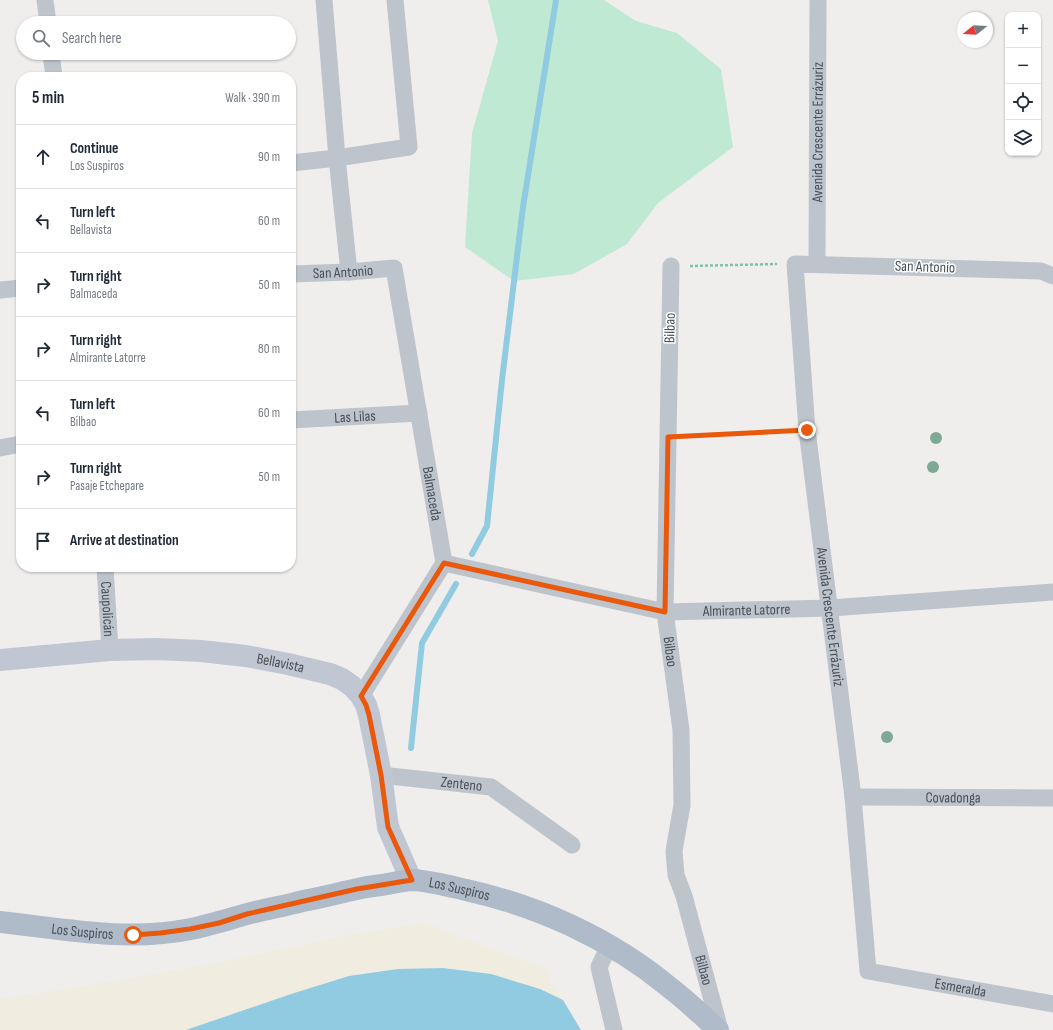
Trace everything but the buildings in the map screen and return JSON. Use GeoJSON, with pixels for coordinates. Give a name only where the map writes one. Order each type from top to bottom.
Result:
{"type":"FeatureCollection","features":[{"type":"Feature","properties":{"kind":"main road","name":"Los Suspiros"},"geometry":{"type":"LineString","coordinates":[[0,922],[106,934],[133,935],[160,933],[219,923],[247,914],[357,889],[412,880],[446,885],[480,893],[546,915],[609,946],[668,985],[719,1030]]}},
{"type":"Feature","properties":{"kind":"street"},"geometry":{"type":"LineString","coordinates":[[45,0],[47,16]]}},
{"type":"Feature","properties":{"kind":"street"},"geometry":{"type":"LineString","coordinates":[[324,0],[337,158],[349,272]]}},
{"type":"Feature","properties":{"kind":"street"},"geometry":{"type":"LineString","coordinates":[[296,163],[409,146],[396,0]]}},
{"type":"Feature","properties":{"kind":"street","name":"Avenida Crescente Errázuriz"},"geometry":{"type":"LineString","coordinates":[[817,264],[818,0]]}},
{"type":"Feature","properties":{"kind":"street"},"geometry":{"type":"LineString","coordinates":[[52,60],[53,72]]}},
{"type":"Feature","properties":{"kind":"street","name":"Avenida Crescente Errázuriz"},"geometry":{"type":"LineString","coordinates":[[795,264],[807,430],[852,797],[868,971]]}},
{"type":"Feature","properties":{"kind":"street","name":"San Antonio"},"geometry":{"type":"LineString","coordinates":[[795,264],[1041,271],[1053,276]]}},
{"type":"Feature","properties":{"kind":"street","name":"Bilbao"},"geometry":{"type":"LineString","coordinates":[[671,266],[665,612],[681,730],[682,805],[674,851],[676,875],[684,896],[719,1030]]}},
{"type":"Feature","properties":{"kind":"street","name":"San Antonio"},"geometry":{"type":"LineString","coordinates":[[296,274],[349,272],[394,268]]}},
{"type":"Feature","properties":{"kind":"street","name":"Balmaceda"},"geometry":{"type":"LineString","coordinates":[[394,268],[444,563]]}},
{"type":"Feature","properties":{"kind":"street"},"geometry":{"type":"LineString","coordinates":[[0,290],[16,288]]}},
{"type":"Feature","properties":{"kind":"street","name":"Las Lilas"},"geometry":{"type":"LineString","coordinates":[[296,420],[419,413]]}},
{"type":"Feature","properties":{"kind":"street"},"geometry":{"type":"LineString","coordinates":[[0,448],[16,445]]}},
{"type":"Feature","properties":{"kind":"street"},"geometry":{"type":"LineString","coordinates":[[361,696],[444,563]]}},
{"type":"Feature","properties":{"kind":"street","name":"Almirante Latorre"},"geometry":{"type":"LineString","coordinates":[[444,563],[665,612],[830,608],[1053,592]]}},
{"type":"Feature","properties":{"kind":"street","name":"Caupolicán"},"geometry":{"type":"LineString","coordinates":[[105,572],[110,650]]}},
{"type":"Feature","properties":{"kind":"street","name":"Bellavista"},"geometry":{"type":"LineString","coordinates":[[0,660],[110,650],[156,649],[201,651],[246,656],[288,664],[330,674],[342,679],[352,686],[361,696],[366,705],[381,775],[388,827],[412,880]]}},
{"type":"Feature","properties":{"kind":"street","name":"Zenteno"},"geometry":{"type":"LineString","coordinates":[[381,775],[491,787],[572,845]]}},
{"type":"Feature","properties":{"kind":"street","name":"Covadonga"},"geometry":{"type":"LineString","coordinates":[[852,797],[1053,798]]}},
{"type":"Feature","properties":{"kind":"street"},"geometry":{"type":"LineString","coordinates":[[609,946],[599,967],[614,1030]]}},
{"type":"Feature","properties":{"kind":"street","name":"Esmeralda"},"geometry":{"type":"LineString","coordinates":[[868,971],[1053,1004]]}},
{"type":"Feature","properties":{"kind":"path"},"geometry":{"type":"LineString","coordinates":[[671,266],[795,264]]}},
{"type":"Feature","properties":{"kind":"path"},"geometry":{"type":"LineString","coordinates":[[668,437],[807,430]]}},
{"type":"Feature","properties":{"kind":"green space"},"geometry":{"type":"Polygon","coordinates":[[[488,0],[604,0],[636,21],[677,33],[721,69],[733,147],[658,203],[627,244],[574,274],[514,281],[465,247],[472,133],[498,41],[488,0]]]}},
{"type":"Feature","properties":{"kind":"sand"},"geometry":{"type":"Polygon","coordinates":[[[425,923],[551,971],[550,982],[563,1000],[540,989],[491,974],[443,968],[398,969],[349,976],[186,1030],[0,1030],[0,999],[211,964],[343,936],[425,923]]]}},
{"type":"Feature","properties":{"kind":"water"},"geometry":{"type":"Polygon","coordinates":[[[443,968],[491,974],[540,989],[563,1000],[581,1030],[186,1030],[349,976],[398,969],[443,968]]]}},
{"type":"Feature","properties":{"kind":"waterway"},"geometry":{"type":"LineString","coordinates":[[472,554],[487,526],[502,380],[523,207],[556,0]]}},
{"type":"Feature","properties":{"kind":"waterway"},"geometry":{"type":"LineString","coordinates":[[411,748],[422,643],[456,584]]}},
{"type":"Feature","properties":{"kind":"route"},"geometry":{"type":"LineString","coordinates":[[133,935],[190,929],[219,923],[247,914],[357,889],[412,880],[388,827],[381,775],[369,715],[361,696],[444,563],[665,612],[668,437],[807,430]]}}]}
